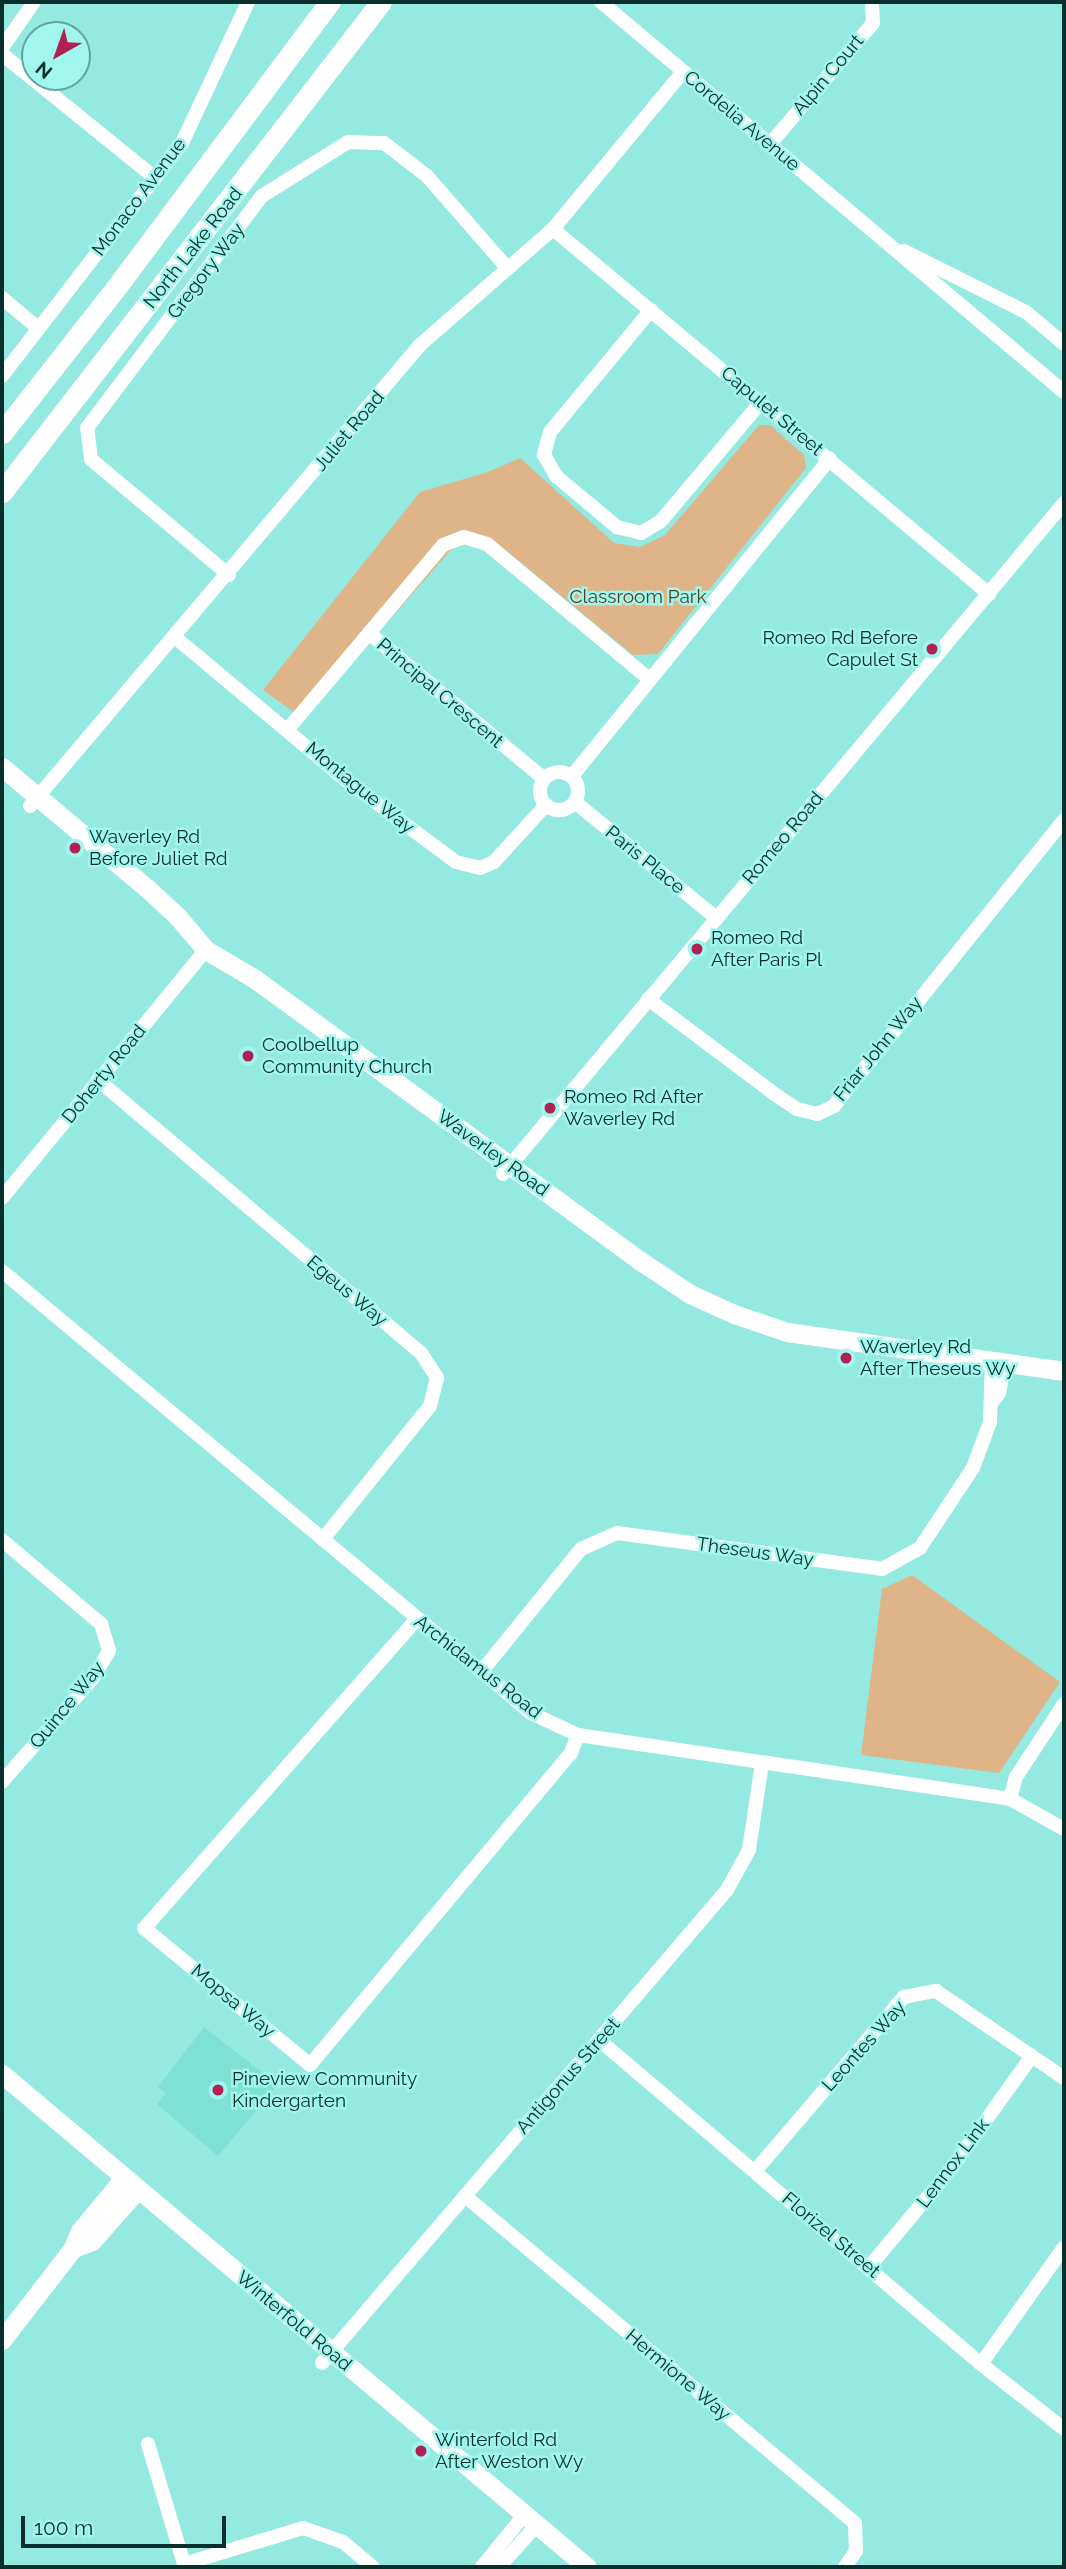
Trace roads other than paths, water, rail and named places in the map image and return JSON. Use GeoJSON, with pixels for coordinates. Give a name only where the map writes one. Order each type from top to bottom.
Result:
{"type":"FeatureCollection","features":[{"type":"Feature","properties":{"kind":"main road","name":"North Lake Road"},"geometry":{"type":"LineString","coordinates":[[2,433],[115,289],[330,2]]}},
{"type":"Feature","properties":{"kind":"main road","name":"North Lake Road"},"geometry":{"type":"LineString","coordinates":[[2,492],[382,2]]}},
{"type":"Feature","properties":{"kind":"street"},"geometry":{"type":"LineString","coordinates":[[2,48],[34,2]]}},
{"type":"Feature","properties":{"kind":"street","name":"Monaco Avenue"},"geometry":{"type":"LineString","coordinates":[[2,376],[182,143],[248,2]]}},
{"type":"Feature","properties":{"kind":"street","name":"Cordelia Avenue"},"geometry":{"type":"LineString","coordinates":[[601,2],[1064,392]]}},
{"type":"Feature","properties":{"kind":"street","name":"Alpin Court"},"geometry":{"type":"LineString","coordinates":[[770,144],[873,23],[872,2]]}},
{"type":"Feature","properties":{"kind":"street"},"geometry":{"type":"LineString","coordinates":[[2,54],[155,178]]}},
{"type":"Feature","properties":{"kind":"street","name":"Juliet Road"},"geometry":{"type":"LineString","coordinates":[[34,802],[176,638],[420,345],[553,229],[683,72]]}},
{"type":"Feature","properties":{"kind":"street","name":"Gregory Way"},"geometry":{"type":"LineString","coordinates":[[229,575],[91,459],[87,428],[262,196],[348,142],[384,143],[426,176],[508,269]]}},
{"type":"Feature","properties":{"kind":"street","name":"Capulet Street"},"geometry":{"type":"LineString","coordinates":[[553,229],[989,594]]}},
{"type":"Feature","properties":{"kind":"street","name":"Cordelia Avenue"},"geometry":{"type":"LineString","coordinates":[[884,241],[1026,312],[1064,344]]}},
{"type":"Feature","properties":{"kind":"street"},"geometry":{"type":"LineString","coordinates":[[2,298],[38,328]]}},
{"type":"Feature","properties":{"kind":"street"},"geometry":{"type":"LineString","coordinates":[[651,310],[550,432],[544,455],[556,476],[617,527],[641,533],[661,522],[761,402]]}},
{"type":"Feature","properties":{"kind":"street"},"geometry":{"type":"LineString","coordinates":[[572,776],[830,459]]}},
{"type":"Feature","properties":{"kind":"street","name":"Romeo Road"},"geometry":{"type":"LineString","coordinates":[[507,1170],[1064,503]]}},
{"type":"Feature","properties":{"kind":"street"},"geometry":{"type":"LineString","coordinates":[[369,633],[443,545],[464,537],[487,544],[650,680]]}},
{"type":"Feature","properties":{"kind":"street","name":"Principal Crescent"},"geometry":{"type":"LineString","coordinates":[[288,729],[369,633],[544,779]]}},
{"type":"Feature","properties":{"kind":"street","name":"Montague Way"},"geometry":{"type":"LineString","coordinates":[[176,638],[347,781],[425,841],[468,866],[480,868],[495,862],[546,805]]}},
{"type":"Feature","properties":{"kind":"street","name":"Waverley Road"},"geometry":{"type":"LineString","coordinates":[[2,767],[34,802]]}},
{"type":"Feature","properties":{"kind":"street"},"geometry":{"type":"LineString","coordinates":[[557,772],[572,776],[578,786],[575,802],[562,810],[546,805],[540,790],[544,779],[557,772]]}},
{"type":"Feature","properties":{"kind":"street","name":"Waverley Road"},"geometry":{"type":"LineString","coordinates":[[2,783],[34,802],[148,889],[203,954],[507,1170],[637,1272],[684,1302],[725,1322],[822,1349],[1064,1371]]}},
{"type":"Feature","properties":{"kind":"street","name":"Paris Place"},"geometry":{"type":"LineString","coordinates":[[575,802],[716,918]]}},
{"type":"Feature","properties":{"kind":"street","name":"Friar John Way"},"geometry":{"type":"LineString","coordinates":[[648,999],[776,1095],[797,1109],[817,1114],[834,1106],[1064,820]]}},
{"type":"Feature","properties":{"kind":"street","name":"Doherty Road"},"geometry":{"type":"LineString","coordinates":[[2,1198],[203,954]]}},
{"type":"Feature","properties":{"kind":"street","name":"Egeus Way"},"geometry":{"type":"LineString","coordinates":[[98,1080],[421,1353],[437,1378],[430,1406],[323,1539]]}},
{"type":"Feature","properties":{"kind":"street","name":"Archidamus Road"},"geometry":{"type":"LineString","coordinates":[[2,1271],[416,1620],[531,1713],[578,1735],[1010,1799],[1064,1829]]}},
{"type":"Feature","properties":{"kind":"street","name":"Waverley Road"},"geometry":{"type":"LineString","coordinates":[[998,1367],[1064,1383]]}},
{"type":"Feature","properties":{"kind":"street","name":"Theseus Way"},"geometry":{"type":"LineString","coordinates":[[481,1672],[581,1549],[617,1533],[881,1569],[920,1548],[973,1468],[990,1422],[993,1401],[999,1393],[998,1367]]}},
{"type":"Feature","properties":{"kind":"street","name":"Quince Way"},"geometry":{"type":"LineString","coordinates":[[2,1540],[101,1624],[109,1651],[93,1678],[2,1782]]}},
{"type":"Feature","properties":{"kind":"street","name":"Mopsa Way"},"geometry":{"type":"LineString","coordinates":[[416,1620],[144,1928],[310,2065],[570,1753],[578,1735]]}},
{"type":"Feature","properties":{"kind":"street"},"geometry":{"type":"LineString","coordinates":[[1010,1799],[1016,1777],[1064,1704]]}},
{"type":"Feature","properties":{"kind":"street","name":"Antigonus Street"},"geometry":{"type":"LineString","coordinates":[[326,2357],[727,1890],[749,1850],[762,1763]]}},
{"type":"Feature","properties":{"kind":"street","name":"Leontes Way"},"geometry":{"type":"LineString","coordinates":[[756,2170],[904,1997],[936,1991],[1064,2078]]}},
{"type":"Feature","properties":{"kind":"street","name":"Florizel Street"},"geometry":{"type":"LineString","coordinates":[[599,2040],[756,2170],[981,2364],[1064,2429]]}},
{"type":"Feature","properties":{"kind":"street","name":"Lennox Link"},"geometry":{"type":"LineString","coordinates":[[869,2267],[951,2169],[1032,2056]]}},
{"type":"Feature","properties":{"kind":"street","name":"Winterfold Road"},"geometry":{"type":"LineString","coordinates":[[2,2074],[127,2188]]}},
{"type":"Feature","properties":{"kind":"street","name":"Winterfold Road"},"geometry":{"type":"LineString","coordinates":[[2,2089],[127,2188],[527,2525],[587,2567]]}},
{"type":"Feature","properties":{"kind":"street"},"geometry":{"type":"LineString","coordinates":[[4,2329],[73,2248],[92,2241],[127,2188]]}},
{"type":"Feature","properties":{"kind":"street","name":"Hermione Way"},"geometry":{"type":"LineString","coordinates":[[465,2196],[855,2523],[856,2551],[845,2567]]}},
{"type":"Feature","properties":{"kind":"street"},"geometry":{"type":"LineString","coordinates":[[981,2364],[1064,2247]]}},
{"type":"Feature","properties":{"kind":"street"},"geometry":{"type":"LineString","coordinates":[[148,2444],[184,2566],[303,2528],[343,2542],[373,2567]]}},
{"type":"Feature","properties":{"kind":"street"},"geometry":{"type":"LineString","coordinates":[[482,2567],[527,2525]]}},
{"type":"Feature","properties":{"kind":"street"},"geometry":{"type":"LineString","coordinates":[[499,2567],[527,2525]]}},
{"type":"Feature","properties":{"kind":"street","name":"Winterfold Road"},"geometry":{"type":"LineString","coordinates":[[527,2525],[569,2567]]}},
{"type":"Feature","properties":{"kind":"place","name":"Romeo Rd Before Capulet St"},"geometry":{"type":"Point","coordinates":[932,649]}},
{"type":"Feature","properties":{"kind":"place","name":"Waverley Rd Before Juliet Rd"},"geometry":{"type":"Point","coordinates":[75,848]}},
{"type":"Feature","properties":{"kind":"place","name":"Romeo Rd After Paris Pl"},"geometry":{"type":"Point","coordinates":[697,949]}},
{"type":"Feature","properties":{"kind":"place","name":"Coolbellup Community Church"},"geometry":{"type":"Point","coordinates":[248,1056]}},
{"type":"Feature","properties":{"kind":"place","name":"Romeo Rd After Waverley Rd"},"geometry":{"type":"Point","coordinates":[550,1108]}},
{"type":"Feature","properties":{"kind":"place","name":"Waverley Rd After Theseus Wy"},"geometry":{"type":"Point","coordinates":[846,1358]}},
{"type":"Feature","properties":{"kind":"place","name":"Pineview Community Kindergarten"},"geometry":{"type":"Point","coordinates":[218,2090]}},
{"type":"Feature","properties":{"kind":"place","name":"Winterfold Rd After Weston Wy"},"geometry":{"type":"Point","coordinates":[421,2451]}},
{"type":"Feature","properties":{"kind":"park label","name":"Classroom Park"},"geometry":{"type":"Point","coordinates":[638,597]}}]}
